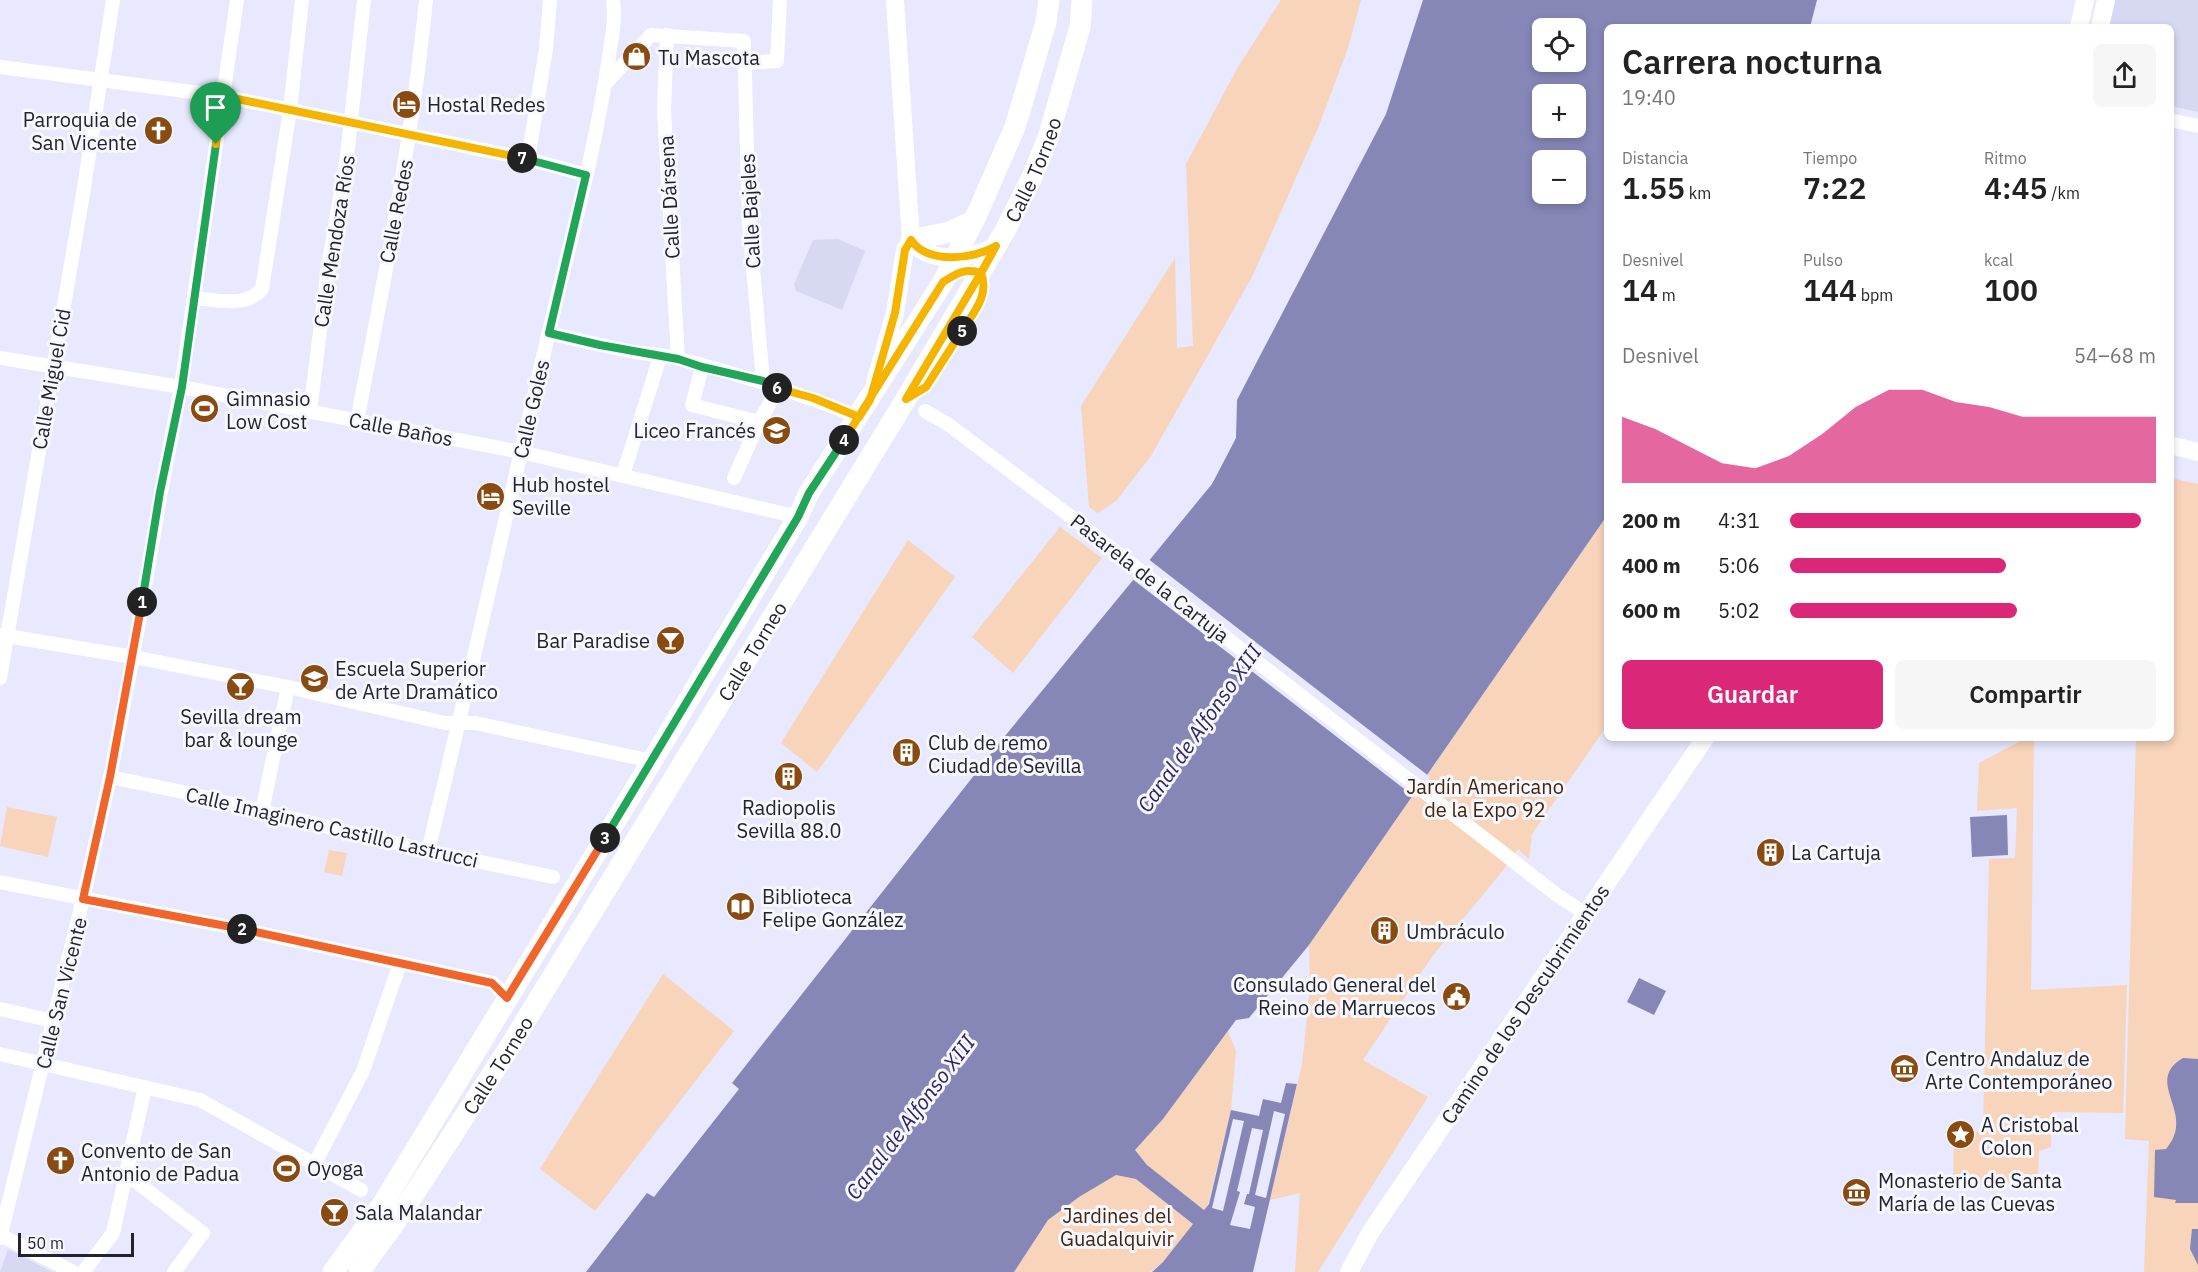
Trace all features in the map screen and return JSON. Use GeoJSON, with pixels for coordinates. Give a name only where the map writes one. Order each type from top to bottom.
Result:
{"type":"FeatureCollection","features":[{"type":"Feature","properties":{"kind":"main road","name":"Calle Torneo"},"geometry":{"type":"LineString","coordinates":[[359,1272],[399,1217],[507,1051],[906,399],[967,257],[973,221],[1015,127],[1046,22],[1049,0]]}},
{"type":"Feature","properties":{"kind":"main road","name":"Calle Torneo"},"geometry":{"type":"LineString","coordinates":[[333,1272],[382,1205],[652,761],[798,517],[814,486],[943,282],[967,257],[996,246],[1032,177],[1048,138],[1080,27],[1082,0]]}},
{"type":"Feature","properties":{"kind":"main road"},"geometry":{"type":"LineString","coordinates":[[918,239],[950,232],[973,221]]}},
{"type":"Feature","properties":{"kind":"main road"},"geometry":{"type":"LineString","coordinates":[[943,282],[969,269],[967,257]]}},
{"type":"Feature","properties":{"kind":"street","name":"Calle Miguel Cid"},"geometry":{"type":"LineString","coordinates":[[0,678],[4,636],[53,368],[102,79],[113,0]]}},
{"type":"Feature","properties":{"kind":"street","name":"Calle San Vicente"},"geometry":{"type":"LineString","coordinates":[[0,1236],[83,899],[110,777],[133,657],[160,492],[182,387],[237,0]]}},
{"type":"Feature","properties":{"kind":"street"},"geometry":{"type":"LineString","coordinates":[[194,298],[239,301],[255,296],[262,289],[290,110],[302,0]]}},
{"type":"Feature","properties":{"kind":"street","name":"Calle Mendoza Ríos"},"geometry":{"type":"LineString","coordinates":[[310,411],[328,268],[347,156],[364,0]]}},
{"type":"Feature","properties":{"kind":"street","name":"Calle Redes"},"geometry":{"type":"LineString","coordinates":[[357,421],[410,135],[426,0]]}},
{"type":"Feature","properties":{"kind":"street"},"geometry":{"type":"LineString","coordinates":[[528,159],[546,49],[550,0]]}},
{"type":"Feature","properties":{"kind":"street","name":"Calle Goles"},"geometry":{"type":"LineString","coordinates":[[428,851],[460,724],[520,452],[586,175],[605,84],[615,13],[613,0]]}},
{"type":"Feature","properties":{"kind":"street"},"geometry":{"type":"LineString","coordinates":[[745,63],[777,61],[780,0]]}},
{"type":"Feature","properties":{"kind":"street","name":"Calle Torneo"},"geometry":{"type":"LineString","coordinates":[[864,409],[895,313],[905,250],[918,239],[895,0]]}},
{"type":"Feature","properties":{"kind":"street"},"geometry":{"type":"LineString","coordinates":[[2080,24],[2085,0]]}},
{"type":"Feature","properties":{"kind":"street"},"geometry":{"type":"LineString","coordinates":[[2101,24],[2106,0]]}},
{"type":"Feature","properties":{"kind":"street"},"geometry":{"type":"LineString","coordinates":[[605,84],[651,35],[667,35]]}},
{"type":"Feature","properties":{"kind":"street","name":"Calle Bajeles"},"geometry":{"type":"LineString","coordinates":[[667,35],[744,41],[748,223],[763,381]]}},
{"type":"Feature","properties":{"kind":"street","name":"Calle Dársena"},"geometry":{"type":"LineString","coordinates":[[667,35],[664,110],[678,359]]}},
{"type":"Feature","properties":{"kind":"street"},"geometry":{"type":"LineString","coordinates":[[0,67],[223,96],[528,159],[586,175]]}},
{"type":"Feature","properties":{"kind":"street"},"geometry":{"type":"LineString","coordinates":[[2174,121],[2198,126]]}},
{"type":"Feature","properties":{"kind":"street"},"geometry":{"type":"LineString","coordinates":[[918,239],[946,240],[967,257]]}},
{"type":"Feature","properties":{"kind":"street"},"geometry":{"type":"LineString","coordinates":[[549,333],[678,359],[763,381],[777,388],[813,398],[864,409]]}},
{"type":"Feature","properties":{"kind":"street"},"geometry":{"type":"LineString","coordinates":[[623,476],[660,357]]}},
{"type":"Feature","properties":{"kind":"street","name":"Calle Baños"},"geometry":{"type":"LineString","coordinates":[[0,358],[182,387],[520,452],[798,517]]}},
{"type":"Feature","properties":{"kind":"street"},"geometry":{"type":"LineString","coordinates":[[702,367],[692,405],[759,422]]}},
{"type":"Feature","properties":{"kind":"street"},"geometry":{"type":"LineString","coordinates":[[734,478],[777,388]]}},
{"type":"Feature","properties":{"kind":"street","name":"Pasarela de la Cartuja"},"geometry":{"type":"LineString","coordinates":[[925,411],[1066,513],[1557,895],[1586,914]]}},
{"type":"Feature","properties":{"kind":"street"},"geometry":{"type":"LineString","coordinates":[[2174,447],[2198,452]]}},
{"type":"Feature","properties":{"kind":"street"},"geometry":{"type":"LineString","coordinates":[[4,636],[133,657],[288,687],[445,723],[476,723],[652,761]]}},
{"type":"Feature","properties":{"kind":"street"},"geometry":{"type":"LineString","coordinates":[[262,811],[288,687]]}},
{"type":"Feature","properties":{"kind":"street","name":"Camino de los Descubrimientos"},"geometry":{"type":"LineString","coordinates":[[1349,1272],[1370,1233],[1703,741]]}},
{"type":"Feature","properties":{"kind":"street","name":"Calle Imaginero Castillo Lastrucci"},"geometry":{"type":"LineString","coordinates":[[110,777],[428,851],[553,877]]}},
{"type":"Feature","properties":{"kind":"street"},"geometry":{"type":"LineString","coordinates":[[0,882],[244,930],[492,983],[507,998]]}},
{"type":"Feature","properties":{"kind":"street"},"geometry":{"type":"LineString","coordinates":[[315,1163],[363,1071],[400,963]]}},
{"type":"Feature","properties":{"kind":"street"},"geometry":{"type":"LineString","coordinates":[[0,1009],[53,1022]]}},
{"type":"Feature","properties":{"kind":"street"},"geometry":{"type":"LineString","coordinates":[[0,1054],[200,1100],[361,1190]]}},
{"type":"Feature","properties":{"kind":"street"},"geometry":{"type":"LineString","coordinates":[[84,1272],[113,1233],[145,1087]]}},
{"type":"Feature","properties":{"kind":"street"},"geometry":{"type":"LineString","coordinates":[[126,1174],[203,1233],[174,1272]]}},
{"type":"Feature","properties":{"kind":"street"},"geometry":{"type":"LineString","coordinates":[[0,1236],[72,1272]]}},
{"type":"Feature","properties":{"kind":"shaded area"},"geometry":{"type":"Polygon","coordinates":[[[2114,0],[2198,0],[2198,112],[2174,107],[2174,24],[2109,24],[2114,0]]]}},
{"type":"Feature","properties":{"kind":"shaded area"},"geometry":{"type":"Polygon","coordinates":[[[838,239],[865,251],[842,310],[796,291],[794,284],[813,240],[838,239]]]}},
{"type":"Feature","properties":{"kind":"shaded area"},"geometry":{"type":"Polygon","coordinates":[[[8,1249],[52,1272],[0,1272],[8,1249]]]}},
{"type":"Feature","properties":{"kind":"green space"},"geometry":{"type":"Polygon","coordinates":[[[1281,0],[1361,0],[1348,48],[1318,128],[1253,275],[1151,456],[1116,501],[1098,513],[1089,507],[1081,406],[1175,258],[1177,348],[1193,346],[1186,164],[1238,67],[1281,0]]]}},
{"type":"Feature","properties":{"kind":"green space"},"geometry":{"type":"Polygon","coordinates":[[[2174,479],[2198,484],[2198,1272],[2144,1272],[2149,1141],[2125,1139],[2136,741],[2174,741],[2174,479]]]}},
{"type":"Feature","properties":{"kind":"green space","name":"Jardín Americano de la Expo 92"},"geometry":{"type":"Polygon","coordinates":[[[1604,520],[1604,730],[1532,834],[1529,859],[1518,849],[1431,958],[1363,1060],[1428,1097],[1318,1272],[1295,1272],[1300,1193],[1270,1200],[1302,1065],[1310,987],[1309,945],[1604,520]]]}},
{"type":"Feature","properties":{"kind":"green space"},"geometry":{"type":"Polygon","coordinates":[[[1060,527],[1102,558],[1013,673],[972,637],[1060,527]]]}},
{"type":"Feature","properties":{"kind":"green space"},"geometry":{"type":"Polygon","coordinates":[[[908,540],[955,577],[817,772],[781,743],[908,540]]]}},
{"type":"Feature","properties":{"kind":"green space"},"geometry":{"type":"Polygon","coordinates":[[[2020,741],[2034,741],[2031,990],[2127,985],[2123,1113],[2052,1112],[2051,1147],[2039,1151],[2038,1175],[2010,1174],[2008,1185],[1953,1185],[1954,1132],[1983,1132],[1989,859],[2015,858],[2017,808],[1977,811],[1979,763],[2020,741]]]}},
{"type":"Feature","properties":{"kind":"green space"},"geometry":{"type":"Polygon","coordinates":[[[7,807],[57,817],[48,857],[0,846],[7,807]]]}},
{"type":"Feature","properties":{"kind":"green space"},"geometry":{"type":"Polygon","coordinates":[[[329,850],[347,853],[342,876],[324,872],[329,850]]]}},
{"type":"Feature","properties":{"kind":"green space"},"geometry":{"type":"Polygon","coordinates":[[[663,974],[734,1031],[595,1211],[540,1169],[663,974]]]}},
{"type":"Feature","properties":{"kind":"green space","name":"Jardines del Guadalquivir"},"geometry":{"type":"Polygon","coordinates":[[[1228,1031],[1236,1051],[1231,1110],[1208,1204],[1204,1210],[1147,1165],[1135,1150],[1163,1119],[1228,1031]]]}},
{"type":"Feature","properties":{"kind":"green space","name":"Jardines del Guadalquivir"},"geometry":{"type":"Polygon","coordinates":[[[1116,1175],[1136,1179],[1193,1224],[1163,1262],[1150,1272],[1014,1272],[1048,1220],[1079,1197],[1116,1175]]]}},
{"type":"Feature","properties":{"kind":"water","name":"Canal de Alfonso XIII"},"geometry":{"type":"Polygon","coordinates":[[[1423,0],[1817,0],[1811,24],[1604,24],[1604,520],[1309,945],[1249,1018],[1236,1020],[1163,1119],[1135,1150],[1147,1165],[1204,1210],[1209,1204],[1231,1110],[1259,1116],[1263,1099],[1281,1103],[1286,1083],[1297,1084],[1253,1272],[1152,1272],[1163,1262],[1193,1224],[1136,1179],[1116,1175],[1079,1197],[1048,1220],[1014,1272],[586,1272],[647,1193],[654,1197],[739,1089],[732,1083],[1005,736],[1212,484],[1236,438],[1237,400],[1386,114],[1423,0]],[[1274,1111],[1255,1195],[1266,1198],[1285,1114],[1274,1111]],[[1233,1119],[1212,1208],[1223,1211],[1244,1121],[1233,1119]],[[1252,1128],[1237,1191],[1240,1192],[1230,1225],[1250,1229],[1255,1207],[1244,1204],[1249,1194],[1263,1130],[1252,1128]]]}},
{"type":"Feature","properties":{"kind":"water"},"geometry":{"type":"Polygon","coordinates":[[[2007,815],[2008,855],[1972,857],[1970,817],[2007,815]]]}},
{"type":"Feature","properties":{"kind":"water"},"geometry":{"type":"Polygon","coordinates":[[[1639,978],[1666,991],[1654,1015],[1627,1002],[1639,978]]]}},
{"type":"Feature","properties":{"kind":"water"},"geometry":{"type":"Polygon","coordinates":[[[2183,1058],[2198,1059],[2198,1203],[2175,1203],[2176,1200],[2154,1197],[2155,1150],[2166,1149],[2174,1136],[2176,1123],[2168,1088],[2168,1077],[2172,1067],[2183,1058]]]}},
{"type":"Feature","properties":{"kind":"water"},"geometry":{"type":"Polygon","coordinates":[[[2192,1229],[2198,1229],[2198,1265],[2190,1249],[2192,1229]]]}},
{"type":"Feature","properties":{"kind":"pier"},"geometry":{"type":"Polygon","coordinates":[[[1147,558],[1430,777],[1416,798],[1131,578],[1147,558]]]}},
{"type":"Feature","properties":{"kind":"place","name":"Tu Mascota"},"geometry":{"type":"Point","coordinates":[637,57]}},
{"type":"Feature","properties":{"kind":"place","name":"Hostal Redes"},"geometry":{"type":"Point","coordinates":[406,104]}},
{"type":"Feature","properties":{"kind":"place","name":"Parroquia de San Vicente"},"geometry":{"type":"Point","coordinates":[158,131]}},
{"type":"Feature","properties":{"kind":"place","name":"Gimnasio Low Cost"},"geometry":{"type":"Point","coordinates":[205,409]}},
{"type":"Feature","properties":{"kind":"place","name":"Liceo Francés"},"geometry":{"type":"Point","coordinates":[777,430]}},
{"type":"Feature","properties":{"kind":"place","name":"Hub hostel Seville"},"geometry":{"type":"Point","coordinates":[491,496]}},
{"type":"Feature","properties":{"kind":"place","name":"Bar Paradise"},"geometry":{"type":"Point","coordinates":[671,640]}},
{"type":"Feature","properties":{"kind":"place","name":"Escuela Superior de Arte Dramático"},"geometry":{"type":"Point","coordinates":[314,679]}},
{"type":"Feature","properties":{"kind":"place","name":"Sevilla dream bar & lounge"},"geometry":{"type":"Point","coordinates":[241,686]}},
{"type":"Feature","properties":{"kind":"place","name":"Club de remo Ciudad de Sevilla"},"geometry":{"type":"Point","coordinates":[907,753]}},
{"type":"Feature","properties":{"kind":"place","name":"Radiopolis Sevilla 88.0"},"geometry":{"type":"Point","coordinates":[789,776]}},
{"type":"Feature","properties":{"kind":"place","name":"La Cartuja"},"geometry":{"type":"Point","coordinates":[1770,852]}},
{"type":"Feature","properties":{"kind":"place","name":"Biblioteca Felipe González"},"geometry":{"type":"Point","coordinates":[741,907]}},
{"type":"Feature","properties":{"kind":"place","name":"Umbráculo"},"geometry":{"type":"Point","coordinates":[1385,931]}},
{"type":"Feature","properties":{"kind":"place","name":"Consulado General del Reino de Marruecos"},"geometry":{"type":"Point","coordinates":[1457,996]}},
{"type":"Feature","properties":{"kind":"place","name":"Centro Andaluz de Arte Contemporáneo"},"geometry":{"type":"Point","coordinates":[1904,1069]}},
{"type":"Feature","properties":{"kind":"place","name":"A Cristobal Colon"},"geometry":{"type":"Point","coordinates":[1960,1135]}},
{"type":"Feature","properties":{"kind":"place","name":"Convento de San Antonio de Padua"},"geometry":{"type":"Point","coordinates":[60,1161]}},
{"type":"Feature","properties":{"kind":"place","name":"Oyoga"},"geometry":{"type":"Point","coordinates":[286,1168]}},
{"type":"Feature","properties":{"kind":"place","name":"Monasterio de Santa María de las Cuevas"},"geometry":{"type":"Point","coordinates":[1857,1192]}},
{"type":"Feature","properties":{"kind":"place","name":"Sala Malandar"},"geometry":{"type":"Point","coordinates":[334,1212]}},
{"type":"Feature","properties":{"kind":"route"},"geometry":{"type":"LineString","coordinates":[[216,144],[182,387],[160,492],[133,657],[110,777],[83,899],[354,952],[492,983],[507,998],[798,517],[809,493],[814,486],[870,400],[943,282],[969,269],[981,273],[906,399],[926,387],[983,298],[985,283],[981,273],[996,246],[984,253],[972,256],[932,255],[922,252],[911,240],[905,250],[895,313],[870,400],[859,417],[813,398],[777,388],[763,381],[678,359],[549,333],[586,175],[528,159],[223,96],[216,144]]}}]}
